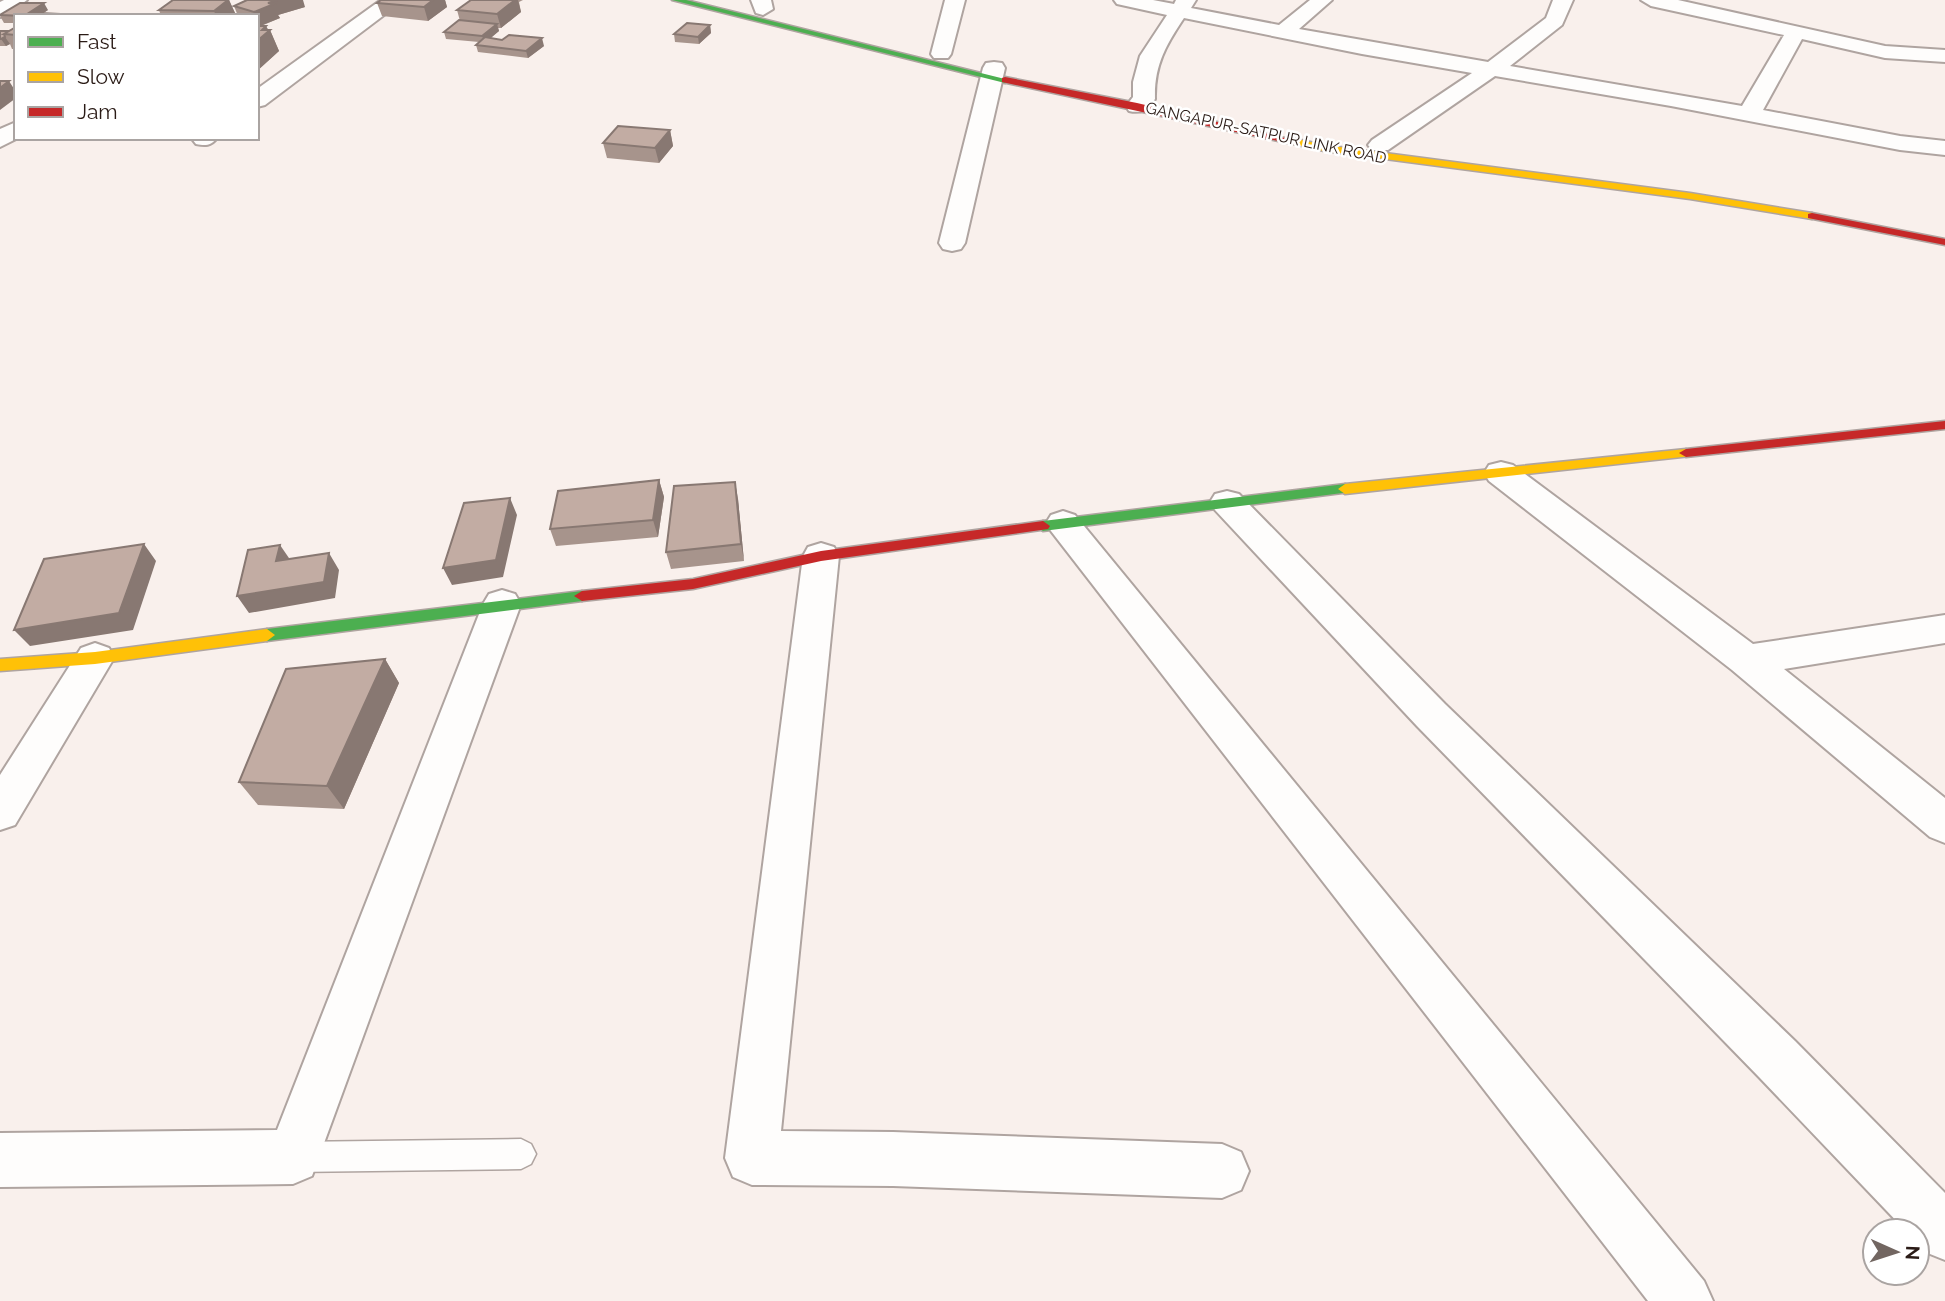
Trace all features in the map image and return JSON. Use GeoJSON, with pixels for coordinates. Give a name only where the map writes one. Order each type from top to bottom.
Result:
{"type":"FeatureCollection","features":[{"type":"Feature","properties":{"kind":"main road","name":"GANGAPUR-SATPUR LINK ROAD"},"geometry":{"type":"LineString","coordinates":[[676,0],[993,73],[1329,137],[1710,187],[1945,229]]}},
{"type":"Feature","properties":{"kind":"main road","name":"GANGAPUR-SATPUR LINK ROAD"},"geometry":{"type":"LineString","coordinates":[[730,0],[762,4],[941,54],[993,73]]}},
{"type":"Feature","properties":{"kind":"main road","name":"GANGAPUR-SATPUR LINK ROAD"},"geometry":{"type":"LineString","coordinates":[[1140,102],[1365,155],[1717,200],[1945,242]]}},
{"type":"Feature","properties":{"kind":"main road"},"geometry":{"type":"LineString","coordinates":[[0,665],[95,658],[502,604],[693,584],[821,556],[1227,502],[1945,425]]}},
{"type":"Feature","properties":{"kind":"street"},"geometry":{"type":"LineString","coordinates":[[0,11],[17,0]]}},
{"type":"Feature","properties":{"kind":"street"},"geometry":{"type":"LineString","coordinates":[[941,54],[956,0]]}},
{"type":"Feature","properties":{"kind":"street"},"geometry":{"type":"LineString","coordinates":[[1124,0],[1183,6],[1283,32],[1900,143],[1945,148]]}},
{"type":"Feature","properties":{"kind":"street"},"geometry":{"type":"LineString","coordinates":[[1283,32],[1322,0]]}},
{"type":"Feature","properties":{"kind":"street"},"geometry":{"type":"LineString","coordinates":[[1380,145],[1517,52],[1555,20],[1563,0]]}},
{"type":"Feature","properties":{"kind":"street"},"geometry":{"type":"LineString","coordinates":[[1651,0],[1885,52],[1945,56]]}},
{"type":"Feature","properties":{"kind":"street"},"geometry":{"type":"LineString","coordinates":[[259,98],[385,2]]}},
{"type":"Feature","properties":{"kind":"street"},"geometry":{"type":"LineString","coordinates":[[1140,102],[1142,73],[1163,30],[1183,6]]}},
{"type":"Feature","properties":{"kind":"street"},"geometry":{"type":"LineString","coordinates":[[1749,114],[1796,32]]}},
{"type":"Feature","properties":{"kind":"street"},"geometry":{"type":"LineString","coordinates":[[952,243],[993,73]]}},
{"type":"Feature","properties":{"kind":"street"},"geometry":{"type":"LineString","coordinates":[[1501,473],[1745,660],[1945,824]]}},
{"type":"Feature","properties":{"kind":"street"},"geometry":{"type":"LineString","coordinates":[[1227,502],[1431,715],[1786,1068],[1945,1232]]}},
{"type":"Feature","properties":{"kind":"street"},"geometry":{"type":"LineString","coordinates":[[1063,523],[1684,1301]]}},
{"type":"Feature","properties":{"kind":"street"},"geometry":{"type":"LineString","coordinates":[[821,556],[752,1158],[893,1159],[1222,1171]]}},
{"type":"Feature","properties":{"kind":"street"},"geometry":{"type":"LineString","coordinates":[[0,1160],[293,1157],[502,604]]}},
{"type":"Feature","properties":{"kind":"street"},"geometry":{"type":"LineString","coordinates":[[1745,660],[1945,629]]}},
{"type":"Feature","properties":{"kind":"street"},"geometry":{"type":"LineString","coordinates":[[0,812],[95,658]]}},
{"type":"Feature","properties":{"kind":"lane"},"geometry":{"type":"LineString","coordinates":[[293,1157],[521,1154]]}},
{"type":"Feature","properties":{"kind":"building"},"geometry":{"type":"Polygon","coordinates":[[[173,0],[228,0],[214,11],[159,10],[173,0]]]}},
{"type":"Feature","properties":{"kind":"building"},"geometry":{"type":"Polygon","coordinates":[[[247,0],[277,0],[268,3],[274,4],[254,12],[234,6],[247,0]]]}},
{"type":"Feature","properties":{"kind":"building"},"geometry":{"type":"Polygon","coordinates":[[[381,0],[433,0],[424,7],[377,3],[381,0]]]}},
{"type":"Feature","properties":{"kind":"building"},"geometry":{"type":"Polygon","coordinates":[[[471,0],[515,0],[497,14],[457,10],[471,0]]]}},
{"type":"Feature","properties":{"kind":"building"},"geometry":{"type":"Polygon","coordinates":[[[20,3],[44,3],[27,14],[0,15],[20,3]]]}},
{"type":"Feature","properties":{"kind":"building"},"geometry":{"type":"Polygon","coordinates":[[[459,20],[497,24],[482,36],[444,32],[459,20]]]}},
{"type":"Feature","properties":{"kind":"building"},"geometry":{"type":"Polygon","coordinates":[[[687,23],[710,25],[698,37],[674,34],[687,23]]]}},
{"type":"Feature","properties":{"kind":"building"},"geometry":{"type":"Polygon","coordinates":[[[259,26],[266,26],[262,30],[270,30],[259,39],[259,26]]]}},
{"type":"Feature","properties":{"kind":"building"},"geometry":{"type":"Polygon","coordinates":[[[14,28],[14,35],[4,34],[14,28]]]}},
{"type":"Feature","properties":{"kind":"building"},"geometry":{"type":"Polygon","coordinates":[[[0,31],[9,31],[0,39],[0,31]]]}},
{"type":"Feature","properties":{"kind":"building"},"geometry":{"type":"Polygon","coordinates":[[[509,35],[542,38],[526,51],[476,45],[485,37],[502,40],[509,35]]]}},
{"type":"Feature","properties":{"kind":"building"},"geometry":{"type":"Polygon","coordinates":[[[0,81],[9,81],[0,88],[0,81]]]}},
{"type":"Feature","properties":{"kind":"building"},"geometry":{"type":"Polygon","coordinates":[[[618,126],[670,130],[655,148],[603,143],[618,126]]]}},
{"type":"Feature","properties":{"kind":"building"},"geometry":{"type":"Polygon","coordinates":[[[659,480],[653,520],[550,529],[558,491],[659,480]]]}},
{"type":"Feature","properties":{"kind":"building"},"geometry":{"type":"Polygon","coordinates":[[[735,482],[741,544],[666,552],[674,486],[735,482]]]}},
{"type":"Feature","properties":{"kind":"building"},"geometry":{"type":"Polygon","coordinates":[[[510,498],[496,560],[443,568],[464,503],[510,498]]]}},
{"type":"Feature","properties":{"kind":"building"},"geometry":{"type":"Polygon","coordinates":[[[144,544],[119,613],[14,630],[44,559],[144,544]]]}},
{"type":"Feature","properties":{"kind":"building"},"geometry":{"type":"Polygon","coordinates":[[[280,545],[276,561],[329,553],[324,582],[237,596],[248,550],[280,545]]]}},
{"type":"Feature","properties":{"kind":"building"},"geometry":{"type":"Polygon","coordinates":[[[385,659],[327,786],[239,782],[286,669],[385,659]]]}},
{"type":"Feature","properties":{"kind":"traffic: fast"},"geometry":{"type":"LineString","coordinates":[[676,0],[1005,80]]}},
{"type":"Feature","properties":{"kind":"traffic: fast"},"geometry":{"type":"LineString","coordinates":[[1043,526],[1345,489]]}},
{"type":"Feature","properties":{"kind":"traffic: fast"},"geometry":{"type":"LineString","coordinates":[[267,635],[582,596]]}},
{"type":"Feature","properties":{"kind":"traffic: slow"},"geometry":{"type":"LineString","coordinates":[[1292,141],[1324,148],[1690,196],[1812,216]]}},
{"type":"Feature","properties":{"kind":"traffic: slow"},"geometry":{"type":"LineString","coordinates":[[1345,489],[1686,453]]}},
{"type":"Feature","properties":{"kind":"traffic: slow"},"geometry":{"type":"LineString","coordinates":[[0,665],[95,658],[267,635]]}},
{"type":"Feature","properties":{"kind":"traffic: jam"},"geometry":{"type":"LineString","coordinates":[[1005,80],[1292,141]]}},
{"type":"Feature","properties":{"kind":"traffic: jam"},"geometry":{"type":"LineString","coordinates":[[1812,216],[1945,242]]}},
{"type":"Feature","properties":{"kind":"traffic: jam"},"geometry":{"type":"LineString","coordinates":[[1686,453],[1945,425]]}},
{"type":"Feature","properties":{"kind":"traffic: jam"},"geometry":{"type":"LineString","coordinates":[[582,596],[693,584],[821,556],[1043,526]]}}]}
